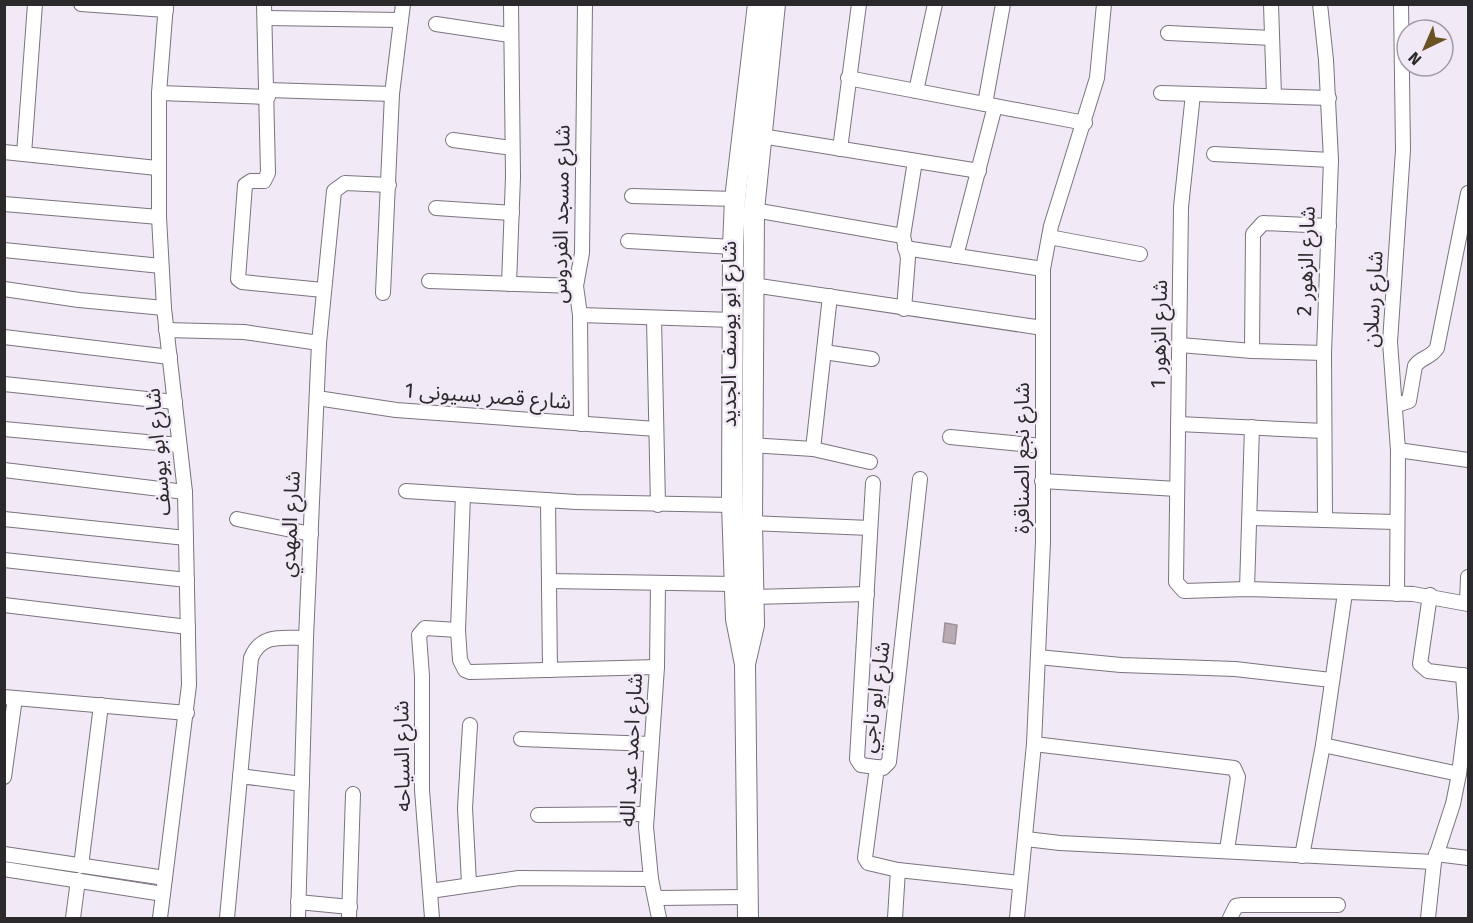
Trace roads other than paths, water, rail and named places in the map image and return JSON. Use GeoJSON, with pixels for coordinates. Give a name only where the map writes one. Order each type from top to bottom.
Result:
{"type":"FeatureCollection","features":[{"type":"Feature","properties":{"kind":"street"},"geometry":{"type":"LineString","coordinates":[[24,154],[35,4]]}},
{"type":"Feature","properties":{"kind":"street"},"geometry":{"type":"LineString","coordinates":[[81,4],[166,7]]}},
{"type":"Feature","properties":{"kind":"street"},"geometry":{"type":"LineString","coordinates":[[383,294],[392,94],[403,4]]}},
{"type":"Feature","properties":{"kind":"street"},"geometry":{"type":"LineString","coordinates":[[509,284],[513,148],[511,4]]}},
{"type":"Feature","properties":{"kind":"street","name":"شارع مسجد الفردوس"},"geometry":{"type":"LineString","coordinates":[[581,424],[580,315],[576,286],[582,253],[585,4]]}},
{"type":"Feature","properties":{"kind":"street","name":"شارع ابو يوسف الجديد"},"geometry":{"type":"LineString","coordinates":[[748,918],[745,664],[753,638],[747,606],[752,523],[754,210],[761,136],[763,41],[758,4]]}},
{"type":"Feature","properties":{"kind":"street","name":"شارع ابو يوسف الجديد"},"geometry":{"type":"LineString","coordinates":[[747,606],[734,584],[732,505],[735,199],[763,41],[775,4]]}},
{"type":"Feature","properties":{"kind":"street"},"geometry":{"type":"LineString","coordinates":[[840,149],[859,4]]}},
{"type":"Feature","properties":{"kind":"street"},"geometry":{"type":"LineString","coordinates":[[916,91],[935,4]]}},
{"type":"Feature","properties":{"kind":"street"},"geometry":{"type":"LineString","coordinates":[[956,256],[979,171],[1003,4]]}},
{"type":"Feature","properties":{"kind":"street","name":"شارع نجع الصناقرة"},"geometry":{"type":"LineString","coordinates":[[1017,918],[1034,744],[1043,542],[1043,269],[1049,237],[1097,78],[1104,4]]}},
{"type":"Feature","properties":{"kind":"street"},"geometry":{"type":"LineString","coordinates":[[1271,4],[1274,96]]}},
{"type":"Feature","properties":{"kind":"street","name":"شارع الزهور 2"},"geometry":{"type":"LineString","coordinates":[[1320,4],[1329,98],[1331,160],[1324,353],[1325,519]]}},
{"type":"Feature","properties":{"kind":"street","name":"شارع رسلان"},"geometry":{"type":"LineString","coordinates":[[1396,594],[1397,405],[1390,342],[1403,150],[1401,4]]}},
{"type":"Feature","properties":{"kind":"street","name":"شارع ابو يوسف"},"geometry":{"type":"LineString","coordinates":[[160,918],[187,713],[188,627],[185,492],[164,308],[157,168],[159,93],[166,7]]}},
{"type":"Feature","properties":{"kind":"street"},"geometry":{"type":"LineString","coordinates":[[323,290],[240,281],[245,185],[251,181],[264,181],[267,177],[268,94],[265,11],[401,20]]}},
{"type":"Feature","properties":{"kind":"street"},"geometry":{"type":"LineString","coordinates":[[436,24],[510,35]]}},
{"type":"Feature","properties":{"kind":"street"},"geometry":{"type":"LineString","coordinates":[[1168,33],[1272,38]]}},
{"type":"Feature","properties":{"kind":"street"},"geometry":{"type":"LineString","coordinates":[[848,78],[1085,123]]}},
{"type":"Feature","properties":{"kind":"street"},"geometry":{"type":"LineString","coordinates":[[159,93],[392,94]]}},
{"type":"Feature","properties":{"kind":"street"},"geometry":{"type":"LineString","coordinates":[[1161,93],[1329,98]]}},
{"type":"Feature","properties":{"kind":"street","name":"شارع الزهور 1"},"geometry":{"type":"LineString","coordinates":[[1193,94],[1181,207],[1175,576],[1179,587],[1184,591],[1247,589]]}},
{"type":"Feature","properties":{"kind":"street"},"geometry":{"type":"LineString","coordinates":[[761,136],[979,171]]}},
{"type":"Feature","properties":{"kind":"street"},"geometry":{"type":"LineString","coordinates":[[453,140],[513,148]]}},
{"type":"Feature","properties":{"kind":"street"},"geometry":{"type":"LineString","coordinates":[[4,152],[157,168]]}},
{"type":"Feature","properties":{"kind":"street"},"geometry":{"type":"LineString","coordinates":[[1214,154],[1331,160]]}},
{"type":"Feature","properties":{"kind":"street"},"geometry":{"type":"LineString","coordinates":[[904,309],[908,258],[904,242],[915,160]]}},
{"type":"Feature","properties":{"kind":"street","name":"شارع المهدي"},"geometry":{"type":"LineString","coordinates":[[298,918],[306,638],[319,343],[334,192],[345,183],[389,185]]}},
{"type":"Feature","properties":{"kind":"street"},"geometry":{"type":"LineString","coordinates":[[1397,405],[1409,401],[1415,366],[1418,362],[1428,358],[1437,348],[1468,193]]}},
{"type":"Feature","properties":{"kind":"street"},"geometry":{"type":"LineString","coordinates":[[632,196],[735,199]]}},
{"type":"Feature","properties":{"kind":"street"},"geometry":{"type":"LineString","coordinates":[[4,204],[159,217]]}},
{"type":"Feature","properties":{"kind":"street"},"geometry":{"type":"LineString","coordinates":[[436,208],[512,213]]}},
{"type":"Feature","properties":{"kind":"street"},"geometry":{"type":"LineString","coordinates":[[754,210],[904,242],[956,256],[1043,269]]}},
{"type":"Feature","properties":{"kind":"street"},"geometry":{"type":"LineString","coordinates":[[1252,351],[1253,234],[1263,223],[1329,226]]}},
{"type":"Feature","properties":{"kind":"street"},"geometry":{"type":"LineString","coordinates":[[1049,237],[1140,254]]}},
{"type":"Feature","properties":{"kind":"street"},"geometry":{"type":"LineString","coordinates":[[628,241],[733,247]]}},
{"type":"Feature","properties":{"kind":"street"},"geometry":{"type":"LineString","coordinates":[[4,250],[161,266]]}},
{"type":"Feature","properties":{"kind":"street"},"geometry":{"type":"LineString","coordinates":[[429,281],[576,286]]}},
{"type":"Feature","properties":{"kind":"street"},"geometry":{"type":"LineString","coordinates":[[753,285],[1043,328]]}},
{"type":"Feature","properties":{"kind":"street"},"geometry":{"type":"LineString","coordinates":[[4,289],[79,300],[164,308]]}},
{"type":"Feature","properties":{"kind":"street"},"geometry":{"type":"LineString","coordinates":[[813,449],[830,296]]}},
{"type":"Feature","properties":{"kind":"street"},"geometry":{"type":"LineString","coordinates":[[580,315],[733,320]]}},
{"type":"Feature","properties":{"kind":"street"},"geometry":{"type":"LineString","coordinates":[[654,319],[658,505]]}},
{"type":"Feature","properties":{"kind":"street"},"geometry":{"type":"LineString","coordinates":[[166,330],[244,332],[319,343]]}},
{"type":"Feature","properties":{"kind":"street"},"geometry":{"type":"LineString","coordinates":[[4,337],[170,357]]}},
{"type":"Feature","properties":{"kind":"street"},"geometry":{"type":"LineString","coordinates":[[1180,345],[1252,351],[1324,353]]}},
{"type":"Feature","properties":{"kind":"street"},"geometry":{"type":"LineString","coordinates":[[824,352],[872,359]]}},
{"type":"Feature","properties":{"kind":"street"},"geometry":{"type":"LineString","coordinates":[[4,384],[175,402]]}},
{"type":"Feature","properties":{"kind":"street","name":"شارع قصر بسيونى 1"},"geometry":{"type":"LineString","coordinates":[[317,398],[396,410],[656,429]]}},
{"type":"Feature","properties":{"kind":"street"},"geometry":{"type":"LineString","coordinates":[[1179,424],[1324,431]]}},
{"type":"Feature","properties":{"kind":"street"},"geometry":{"type":"LineString","coordinates":[[1252,427],[1247,589],[1430,595],[1468,604],[1468,577]]}},
{"type":"Feature","properties":{"kind":"street"},"geometry":{"type":"LineString","coordinates":[[4,429],[179,444]]}},
{"type":"Feature","properties":{"kind":"street"},"geometry":{"type":"LineString","coordinates":[[950,437],[1042,446]]}},
{"type":"Feature","properties":{"kind":"street"},"geometry":{"type":"LineString","coordinates":[[753,444],[813,449],[870,462]]}},
{"type":"Feature","properties":{"kind":"street"},"geometry":{"type":"LineString","coordinates":[[1398,450],[1468,460]]}},
{"type":"Feature","properties":{"kind":"street"},"geometry":{"type":"LineString","coordinates":[[4,470],[185,492]]}},
{"type":"Feature","properties":{"kind":"street","name":"شارع ابو ناجي"},"geometry":{"type":"LineString","coordinates":[[920,480],[889,762],[885,767],[876,767],[865,858],[870,864],[898,870],[1020,884]]}},
{"type":"Feature","properties":{"kind":"street"},"geometry":{"type":"LineString","coordinates":[[1042,481],[1177,489]]}},
{"type":"Feature","properties":{"kind":"street"},"geometry":{"type":"LineString","coordinates":[[873,483],[857,759],[861,765],[876,767]]}},
{"type":"Feature","properties":{"kind":"street"},"geometry":{"type":"LineString","coordinates":[[406,491],[658,505],[732,505]]}},
{"type":"Feature","properties":{"kind":"street"},"geometry":{"type":"LineString","coordinates":[[463,495],[458,630],[460,660],[465,670],[470,672],[657,667]]}},
{"type":"Feature","properties":{"kind":"street"},"geometry":{"type":"LineString","coordinates":[[548,500],[550,670]]}},
{"type":"Feature","properties":{"kind":"street"},"geometry":{"type":"LineString","coordinates":[[1250,518],[1395,522]]}},
{"type":"Feature","properties":{"kind":"street"},"geometry":{"type":"LineString","coordinates":[[4,519],[186,537]]}},
{"type":"Feature","properties":{"kind":"street"},"geometry":{"type":"LineString","coordinates":[[237,519],[311,534]]}},
{"type":"Feature","properties":{"kind":"street"},"geometry":{"type":"LineString","coordinates":[[752,523],[870,528]]}},
{"type":"Feature","properties":{"kind":"street"},"geometry":{"type":"LineString","coordinates":[[4,560],[187,580]]}},
{"type":"Feature","properties":{"kind":"street"},"geometry":{"type":"LineString","coordinates":[[549,581],[734,584]]}},
{"type":"Feature","properties":{"kind":"street","name":"شارع احمد عبد الله"},"geometry":{"type":"LineString","coordinates":[[658,583],[657,667],[646,814],[651,879],[657,898],[658,918]]}},
{"type":"Feature","properties":{"kind":"street"},"geometry":{"type":"LineString","coordinates":[[1302,856],[1323,745],[1345,593]]}},
{"type":"Feature","properties":{"kind":"street"},"geometry":{"type":"LineString","coordinates":[[747,606],[867,594]]}},
{"type":"Feature","properties":{"kind":"street"},"geometry":{"type":"LineString","coordinates":[[1428,918],[1435,858],[1453,804],[1466,718],[1466,676],[1428,671],[1420,661],[1430,595]]}},
{"type":"Feature","properties":{"kind":"street"},"geometry":{"type":"LineString","coordinates":[[4,605],[188,627]]}},
{"type":"Feature","properties":{"kind":"street","name":"شارع السياحه"},"geometry":{"type":"LineString","coordinates":[[432,918],[422,781],[422,676],[419,635],[425,628],[458,630]]}},
{"type":"Feature","properties":{"kind":"street"},"geometry":{"type":"LineString","coordinates":[[227,918],[251,658],[261,642],[269,639],[306,638]]}},
{"type":"Feature","properties":{"kind":"street"},"geometry":{"type":"LineString","coordinates":[[1038,657],[1121,665],[1235,669],[1331,680]]}},
{"type":"Feature","properties":{"kind":"street"},"geometry":{"type":"LineString","coordinates":[[4,777],[10,697],[187,713]]}},
{"type":"Feature","properties":{"kind":"street"},"geometry":{"type":"LineString","coordinates":[[81,866],[101,705]]}},
{"type":"Feature","properties":{"kind":"street"},"geometry":{"type":"LineString","coordinates":[[469,883],[465,798],[470,724]]}},
{"type":"Feature","properties":{"kind":"street"},"geometry":{"type":"LineString","coordinates":[[521,739],[651,744]]}},
{"type":"Feature","properties":{"kind":"street"},"geometry":{"type":"LineString","coordinates":[[1034,744],[1234,768],[1238,777],[1227,850]]}},
{"type":"Feature","properties":{"kind":"street"},"geometry":{"type":"LineString","coordinates":[[1323,745],[1459,774]]}},
{"type":"Feature","properties":{"kind":"street"},"geometry":{"type":"LineString","coordinates":[[240,776],[302,784]]}},
{"type":"Feature","properties":{"kind":"street"},"geometry":{"type":"LineString","coordinates":[[298,902],[350,913],[353,794]]}},
{"type":"Feature","properties":{"kind":"street"},"geometry":{"type":"LineString","coordinates":[[538,815],[646,814]]}},
{"type":"Feature","properties":{"kind":"street"},"geometry":{"type":"LineString","coordinates":[[1026,839],[1060,843],[1227,850],[1302,856],[1468,858]]}},
{"type":"Feature","properties":{"kind":"street"},"geometry":{"type":"LineString","coordinates":[[4,854],[165,878]]}},
{"type":"Feature","properties":{"kind":"street"},"geometry":{"type":"LineString","coordinates":[[4,869],[163,894]]}},
{"type":"Feature","properties":{"kind":"street"},"geometry":{"type":"LineString","coordinates":[[895,918],[898,870]]}},
{"type":"Feature","properties":{"kind":"street"},"geometry":{"type":"LineString","coordinates":[[430,891],[469,883],[544,877],[651,879]]}},
{"type":"Feature","properties":{"kind":"street"},"geometry":{"type":"LineString","coordinates":[[73,918],[78,880]]}},
{"type":"Feature","properties":{"kind":"street"},"geometry":{"type":"LineString","coordinates":[[657,898],[748,897]]}},
{"type":"Feature","properties":{"kind":"street"},"geometry":{"type":"LineString","coordinates":[[1230,918],[1236,906],[1242,905],[1338,905]]}}]}
